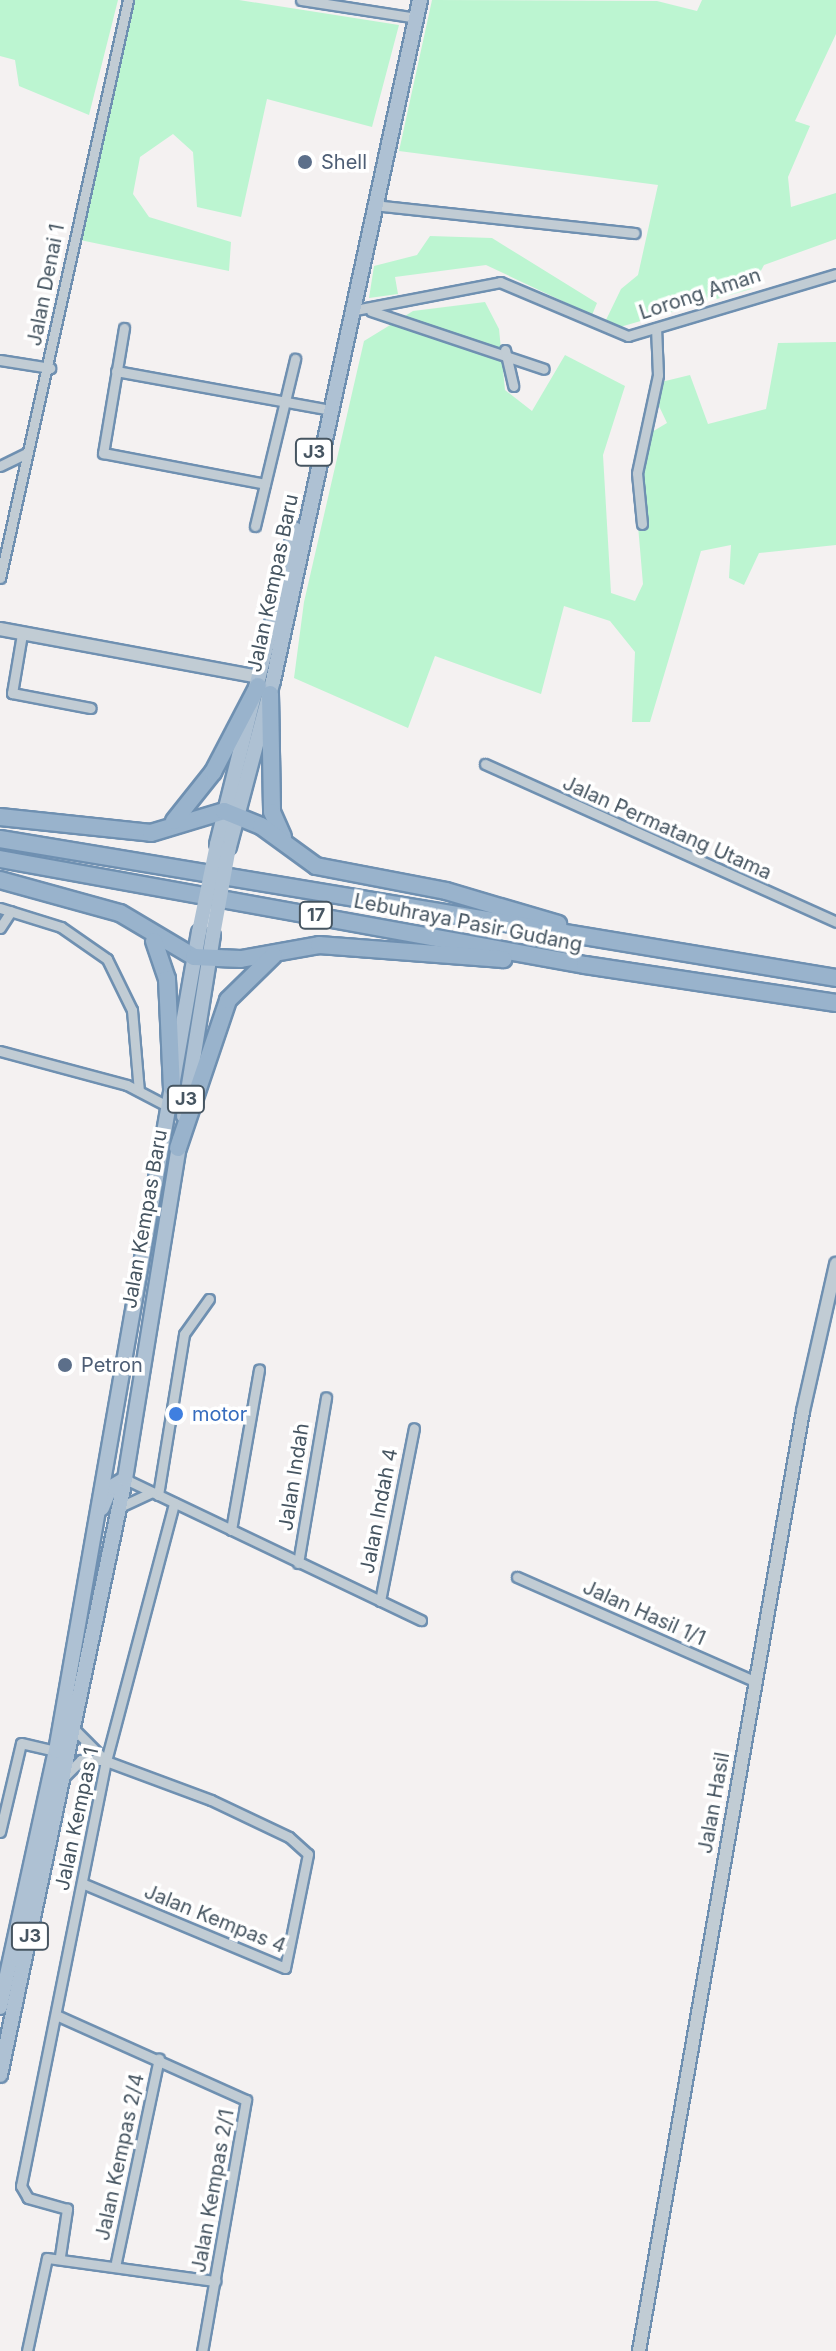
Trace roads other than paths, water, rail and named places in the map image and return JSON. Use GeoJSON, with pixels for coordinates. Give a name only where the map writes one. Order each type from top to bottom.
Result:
{"type":"FeatureCollection","features":[{"type":"Feature","properties":{"kind":"highway"},"geometry":{"type":"LineString","coordinates":[[167,828],[213,772],[262,686]]}},
{"type":"Feature","properties":{"kind":"highway"},"geometry":{"type":"LineString","coordinates":[[262,686],[272,812],[294,852]]}},
{"type":"Feature","properties":{"kind":"highway"},"geometry":{"type":"LineString","coordinates":[[0,817],[128,833],[167,828],[230,813],[316,866],[446,891],[629,945]]}},
{"type":"Feature","properties":{"kind":"highway","name":"Lebuhraya Pasir Gudang"},"geometry":{"type":"LineString","coordinates":[[0,839],[836,978]]}},
{"type":"Feature","properties":{"kind":"highway","name":"Lebuhraya Pasir Gudang"},"geometry":{"type":"LineString","coordinates":[[0,859],[585,965],[836,1003]]}},
{"type":"Feature","properties":{"kind":"highway"},"geometry":{"type":"LineString","coordinates":[[0,880],[120,913],[151,937],[201,958],[286,948],[376,947],[585,965]]}},
{"type":"Feature","properties":{"kind":"highway"},"geometry":{"type":"LineString","coordinates":[[151,937],[167,979],[172,1088]]}},
{"type":"Feature","properties":{"kind":"highway"},"geometry":{"type":"LineString","coordinates":[[178,1148],[228,1000],[251,971],[286,948]]}},
{"type":"Feature","properties":{"kind":"main road","name":"Jalan Kempas Baru"},"geometry":{"type":"LineString","coordinates":[[0,2007],[56,1751],[86,1562],[172,1088],[230,813],[349,318],[420,0]]}},
{"type":"Feature","properties":{"kind":"main road","name":"Jalan Kempas Baru"},"geometry":{"type":"LineString","coordinates":[[262,686],[325,409],[349,318]]}},
{"type":"Feature","properties":{"kind":"main road","name":"Jalan Kempas Baru"},"geometry":{"type":"LineString","coordinates":[[0,2075],[125,1479],[178,1148],[201,958]]}},
{"type":"Feature","properties":{"kind":"main road"},"geometry":{"type":"LineString","coordinates":[[86,1562],[105,1495],[125,1479]]}},
{"type":"Feature","properties":{"kind":"street","name":"Jalan Denai 1"},"geometry":{"type":"LineString","coordinates":[[0,578],[27,453],[50,368],[128,0]]}},
{"type":"Feature","properties":{"kind":"street"},"geometry":{"type":"LineString","coordinates":[[301,0],[417,18]]}},
{"type":"Feature","properties":{"kind":"street"},"geometry":{"type":"LineString","coordinates":[[373,205],[472,218],[635,233]]}},
{"type":"Feature","properties":{"kind":"street","name":"Lorong Aman"},"geometry":{"type":"LineString","coordinates":[[349,318],[500,282],[613,334],[656,328],[836,274]]}},
{"type":"Feature","properties":{"kind":"street"},"geometry":{"type":"LineString","coordinates":[[371,311],[505,350],[544,369]]}},
{"type":"Feature","properties":{"kind":"street"},"geometry":{"type":"LineString","coordinates":[[124,328],[103,453],[265,484]]}},
{"type":"Feature","properties":{"kind":"street"},"geometry":{"type":"LineString","coordinates":[[642,524],[637,473],[657,384],[656,328]]}},
{"type":"Feature","properties":{"kind":"street"},"geometry":{"type":"LineString","coordinates":[[505,350],[513,386]]}},
{"type":"Feature","properties":{"kind":"street"},"geometry":{"type":"LineString","coordinates":[[255,526],[295,359]]}},
{"type":"Feature","properties":{"kind":"street"},"geometry":{"type":"LineString","coordinates":[[0,360],[50,368]]}},
{"type":"Feature","properties":{"kind":"street"},"geometry":{"type":"LineString","coordinates":[[116,371],[325,409]]}},
{"type":"Feature","properties":{"kind":"street"},"geometry":{"type":"LineString","coordinates":[[0,466],[27,453]]}},
{"type":"Feature","properties":{"kind":"street"},"geometry":{"type":"LineString","coordinates":[[0,629],[262,686]]}},
{"type":"Feature","properties":{"kind":"street"},"geometry":{"type":"LineString","coordinates":[[22,634],[12,693],[91,708]]}},
{"type":"Feature","properties":{"kind":"street","name":"Jalan Permatang Utama"},"geometry":{"type":"LineString","coordinates":[[485,764],[836,922]]}},
{"type":"Feature","properties":{"kind":"street"},"geometry":{"type":"LineString","coordinates":[[0,908],[78,935],[107,959],[132,1010],[139,1091]]}},
{"type":"Feature","properties":{"kind":"street"},"geometry":{"type":"LineString","coordinates":[[0,928],[11,911]]}},
{"type":"Feature","properties":{"kind":"street"},"geometry":{"type":"LineString","coordinates":[[0,1051],[139,1091],[169,1107]]}},
{"type":"Feature","properties":{"kind":"street","name":"Jalan Hasil"},"geometry":{"type":"LineString","coordinates":[[639,2351],[756,1682],[834,1272]]}},
{"type":"Feature","properties":{"kind":"street"},"geometry":{"type":"LineString","coordinates":[[119,1507],[155,1493],[184,1334],[209,1299]]}},
{"type":"Feature","properties":{"kind":"street"},"geometry":{"type":"LineString","coordinates":[[231,1530],[259,1369]]}},
{"type":"Feature","properties":{"kind":"street","name":"Jalan Indah"},"geometry":{"type":"LineString","coordinates":[[298,1563],[326,1397]]}},
{"type":"Feature","properties":{"kind":"street","name":"Jalan Indah 4"},"geometry":{"type":"LineString","coordinates":[[380,1601],[414,1428]]}},
{"type":"Feature","properties":{"kind":"street","name":"Jalan Indah"},"geometry":{"type":"LineString","coordinates":[[125,1479],[421,1620]]}},
{"type":"Feature","properties":{"kind":"street","name":"Jalan Kempas 1"},"geometry":{"type":"LineString","coordinates":[[60,2256],[67,2209],[28,2198],[21,2186],[106,1761],[174,1503]]}},
{"type":"Feature","properties":{"kind":"street","name":"Jalan Hasil 1/1"},"geometry":{"type":"LineString","coordinates":[[517,1577],[756,1682]]}},
{"type":"Feature","properties":{"kind":"street"},"geometry":{"type":"LineString","coordinates":[[74,1729],[106,1761]]}},
{"type":"Feature","properties":{"kind":"street"},"geometry":{"type":"LineString","coordinates":[[0,1832],[21,1743],[56,1751]]}},
{"type":"Feature","properties":{"kind":"street"},"geometry":{"type":"LineString","coordinates":[[63,1779],[81,1760],[106,1761]]}},
{"type":"Feature","properties":{"kind":"street","name":"Jalan Kempas 4"},"geometry":{"type":"LineString","coordinates":[[82,1883],[280,1968],[289,1965],[308,1854],[303,1845],[106,1761]]}},
{"type":"Feature","properties":{"kind":"street","name":"Jalan Kempas 2/1"},"geometry":{"type":"LineString","coordinates":[[56,2015],[159,2058],[246,2100],[202,2351]]}},
{"type":"Feature","properties":{"kind":"street","name":"Jalan Kempas 2/4"},"geometry":{"type":"LineString","coordinates":[[116,2262],[159,2058]]}},
{"type":"Feature","properties":{"kind":"street"},"geometry":{"type":"LineString","coordinates":[[26,2350],[40,2266],[60,2256],[116,2262],[215,2281]]}},
{"type":"Feature","properties":{"kind":"place","name":"Shell"},"geometry":{"type":"Point","coordinates":[305,162]}},
{"type":"Feature","properties":{"kind":"place","name":"Petron"},"geometry":{"type":"Point","coordinates":[65,1365]}},
{"type":"Feature","properties":{"kind":"place","name":"motor"},"geometry":{"type":"Point","coordinates":[176,1414]}}]}
